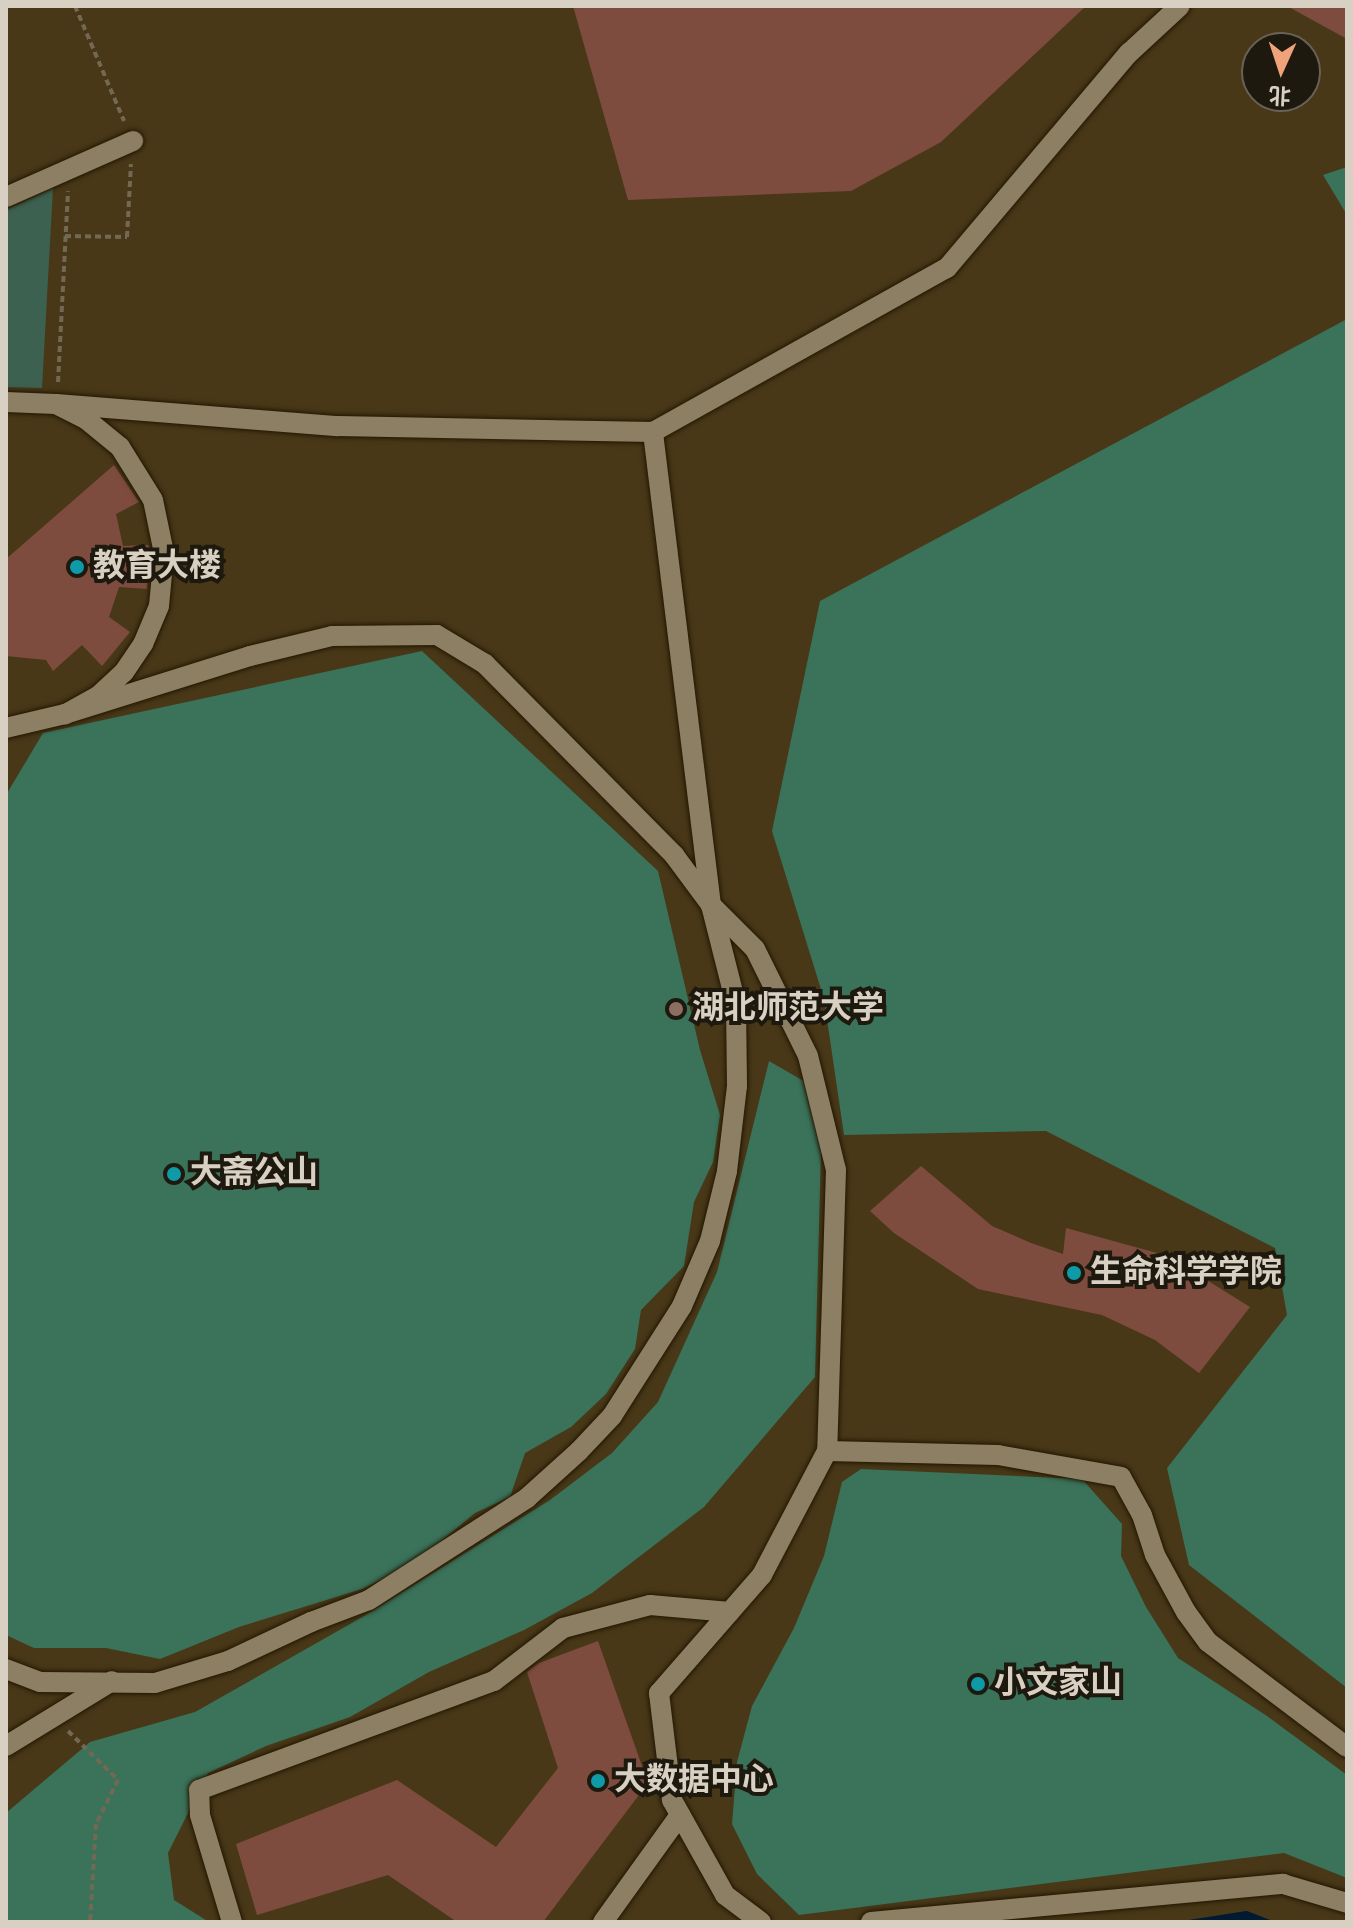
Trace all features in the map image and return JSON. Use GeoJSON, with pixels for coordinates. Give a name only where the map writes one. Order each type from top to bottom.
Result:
{"type":"FeatureCollection","features":[{"type":"Feature","properties":{"kind":"street"},"geometry":{"type":"LineString","coordinates":[[6,402],[338,426],[653,432],[947,268],[1129,53],[1180,6]]}},
{"type":"Feature","properties":{"kind":"street"},"geometry":{"type":"LineString","coordinates":[[6,197],[133,141]]}},
{"type":"Feature","properties":{"kind":"street"},"geometry":{"type":"LineString","coordinates":[[56,404],[87,420],[127,457],[153,500],[164,553],[159,606],[143,644],[124,672],[98,696],[65,714]]}},
{"type":"Feature","properties":{"kind":"street"},"geometry":{"type":"LineString","coordinates":[[6,1669],[40,1682],[155,1683],[228,1661],[311,1622],[369,1600],[422,1569],[527,1498],[612,1416],[682,1306],[710,1241],[727,1171],[737,1086],[736,1004],[711,905],[653,432]]}},
{"type":"Feature","properties":{"kind":"street"},"geometry":{"type":"LineString","coordinates":[[6,728],[65,714],[236,660],[332,636],[437,635],[485,664],[674,855],[711,905],[755,949],[808,1056],[836,1170],[827,1451],[762,1575],[659,1693],[672,1800],[725,1895],[761,1922]]}},
{"type":"Feature","properties":{"kind":"street"},"geometry":{"type":"LineString","coordinates":[[827,1451],[998,1455],[1121,1477],[1142,1515],[1155,1555],[1186,1612],[1208,1642],[1347,1747]]}},
{"type":"Feature","properties":{"kind":"street"},"geometry":{"type":"LineString","coordinates":[[232,1922],[200,1815],[199,1790],[494,1681],[563,1628],[650,1605],[730,1612]]}},
{"type":"Feature","properties":{"kind":"street"},"geometry":{"type":"LineString","coordinates":[[6,1746],[112,1681]]}},
{"type":"Feature","properties":{"kind":"street"},"geometry":{"type":"LineString","coordinates":[[603,1922],[680,1815]]}},
{"type":"Feature","properties":{"kind":"street"},"geometry":{"type":"LineString","coordinates":[[871,1922],[1283,1884],[1347,1903]]}},
{"type":"Feature","properties":{"kind":"path"},"geometry":{"type":"LineString","coordinates":[[65,236],[127,237],[133,141],[75,6]]}},
{"type":"Feature","properties":{"kind":"path"},"geometry":{"type":"LineString","coordinates":[[56,404],[69,171]]}},
{"type":"Feature","properties":{"kind":"path"},"geometry":{"type":"LineString","coordinates":[[53,1717],[118,1780],[96,1824],[90,1922]]}},
{"type":"Feature","properties":{"kind":"shaded area","name":"湖北师范大学"},"geometry":{"type":"Polygon","coordinates":[[[6,6],[1347,6],[1347,1922],[6,1922],[6,6]]]}},
{"type":"Feature","properties":{"kind":"green space"},"geometry":{"type":"Polygon","coordinates":[[[1347,167],[1347,215],[1323,175],[1347,167]]]}},
{"type":"Feature","properties":{"kind":"green space"},"geometry":{"type":"Polygon","coordinates":[[[53,188],[42,388],[6,387],[6,210],[53,188]]]}},
{"type":"Feature","properties":{"kind":"green space"},"geometry":{"type":"Polygon","coordinates":[[[1347,319],[1347,1688],[1189,1565],[1167,1468],[1287,1315],[1275,1248],[1046,1131],[844,1135],[824,999],[772,831],[820,601],[1347,319]]]}},
{"type":"Feature","properties":{"kind":"green space"},"geometry":{"type":"Polygon","coordinates":[[[422,651],[658,871],[700,1050],[720,1115],[713,1162],[694,1202],[684,1266],[641,1310],[635,1349],[606,1394],[571,1427],[525,1453],[510,1497],[475,1513],[413,1564],[362,1589],[239,1627],[160,1659],[106,1648],[34,1648],[6,1635],[6,795],[43,733],[422,651]]]}},
{"type":"Feature","properties":{"kind":"green space"},"geometry":{"type":"Polygon","coordinates":[[[769,1061],[807,1083],[822,1114],[815,1377],[704,1507],[592,1593],[524,1630],[429,1672],[350,1717],[266,1746],[208,1773],[168,1853],[174,1900],[209,1922],[6,1922],[6,1813],[90,1742],[195,1712],[366,1615],[550,1500],[612,1453],[658,1402],[717,1272],[769,1061]]]}},
{"type":"Feature","properties":{"kind":"green space"},"geometry":{"type":"Polygon","coordinates":[[[861,1469],[1082,1479],[1122,1524],[1121,1556],[1146,1607],[1178,1658],[1267,1716],[1347,1775],[1347,1878],[1284,1853],[799,1915],[757,1874],[732,1824],[737,1762],[752,1706],[794,1628],[824,1556],[842,1482],[861,1469]]]}},
{"type":"Feature","properties":{"kind":"water"},"geometry":{"type":"Polygon","coordinates":[[[1246,1911],[1275,1922],[1176,1922],[1246,1911]]]}},
{"type":"Feature","properties":{"kind":"building"},"geometry":{"type":"Polygon","coordinates":[[[573,6],[1086,6],[941,142],[851,191],[628,200],[573,6]]]}},
{"type":"Feature","properties":{"kind":"building"},"geometry":{"type":"Polygon","coordinates":[[[1287,6],[1347,6],[1347,39],[1287,6]]]}},
{"type":"Feature","properties":{"kind":"building","name":"教育大楼"},"geometry":{"type":"Polygon","coordinates":[[[114,465],[139,502],[116,514],[123,546],[149,545],[147,589],[119,587],[109,617],[130,632],[102,666],[82,645],[53,671],[46,660],[6,656],[6,559],[114,465]]]}},
{"type":"Feature","properties":{"kind":"building","name":"生命科学学院"},"geometry":{"type":"Polygon","coordinates":[[[921,1166],[992,1226],[1031,1243],[1063,1254],[1066,1228],[1168,1256],[1250,1307],[1199,1373],[1155,1340],[1102,1315],[978,1289],[894,1233],[870,1211],[921,1166]]]}},
{"type":"Feature","properties":{"kind":"building","name":"大数据中心"},"geometry":{"type":"Polygon","coordinates":[[[598,1641],[648,1783],[543,1922],[457,1922],[388,1875],[257,1915],[236,1844],[397,1780],[496,1847],[558,1768],[527,1672],[539,1663],[598,1641]]]}},
{"type":"Feature","properties":{"kind":"place","name":"教育大楼"},"geometry":{"type":"Point","coordinates":[77,567]}},
{"type":"Feature","properties":{"kind":"place","name":"湖北师范大学"},"geometry":{"type":"Point","coordinates":[676,1009]}},
{"type":"Feature","properties":{"kind":"place","name":"大斋公山"},"geometry":{"type":"Point","coordinates":[174,1174]}},
{"type":"Feature","properties":{"kind":"place","name":"生命科学学院"},"geometry":{"type":"Point","coordinates":[1074,1273]}},
{"type":"Feature","properties":{"kind":"place","name":"小文家山"},"geometry":{"type":"Point","coordinates":[978,1684]}},
{"type":"Feature","properties":{"kind":"place","name":"大数据中心"},"geometry":{"type":"Point","coordinates":[598,1781]}}]}
